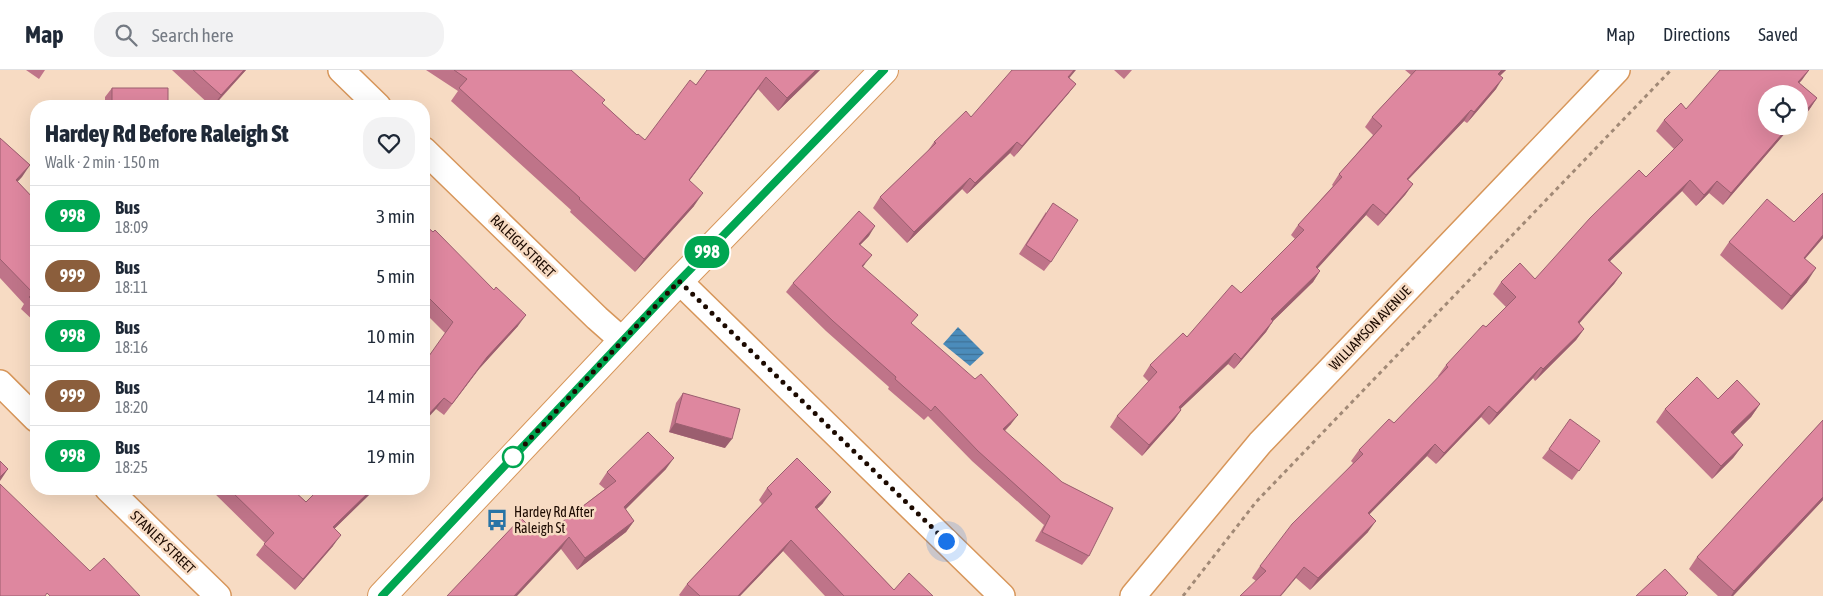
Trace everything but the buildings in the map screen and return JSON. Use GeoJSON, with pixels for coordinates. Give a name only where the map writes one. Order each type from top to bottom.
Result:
{"type":"FeatureCollection","features":[{"type":"Feature","properties":{"kind":"main road"},"geometry":{"type":"LineString","coordinates":[[382,596],[679,281],[884,70]]}},
{"type":"Feature","properties":{"kind":"street"},"geometry":{"type":"LineString","coordinates":[[341,70],[372,100]]}},
{"type":"Feature","properties":{"kind":"street","name":"WILLIAMSON AVENUE"},"geometry":{"type":"LineString","coordinates":[[1133,596],[1260,443],[1617,70]]}},
{"type":"Feature","properties":{"kind":"street","name":"RALEIGH STREET"},"geometry":{"type":"LineString","coordinates":[[430,156],[623,341]]}},
{"type":"Feature","properties":{"kind":"street"},"geometry":{"type":"LineString","coordinates":[[679,281],[1002,596]]}},
{"type":"Feature","properties":{"kind":"street"},"geometry":{"type":"LineString","coordinates":[[0,384],[30,413]]}},
{"type":"Feature","properties":{"kind":"street","name":"STANLEY STREET"},"geometry":{"type":"LineString","coordinates":[[114,495],[218,596]]}},
{"type":"Feature","properties":{"kind":"path"},"geometry":{"type":"LineString","coordinates":[[1183,596],[1256,502],[1671,70]]}},
{"type":"Feature","properties":{"kind":"water"},"geometry":{"type":"Polygon","coordinates":[[[958,327],[984,353],[970,366],[943,344],[958,327]]]}},
{"type":"Feature","properties":{"kind":"bus line","name":"998"},"geometry":{"type":"LineString","coordinates":[[382,596],[679,281],[884,70]]}},
{"type":"Feature","properties":{"kind":"place","name":"Hardey Rd After Raleigh St"},"geometry":{"type":"Point","coordinates":[497,520]}},
{"type":"Feature","properties":{"kind":"route"},"geometry":{"type":"LineString","coordinates":[[513,457],[679,281],[946,541]]}}]}
